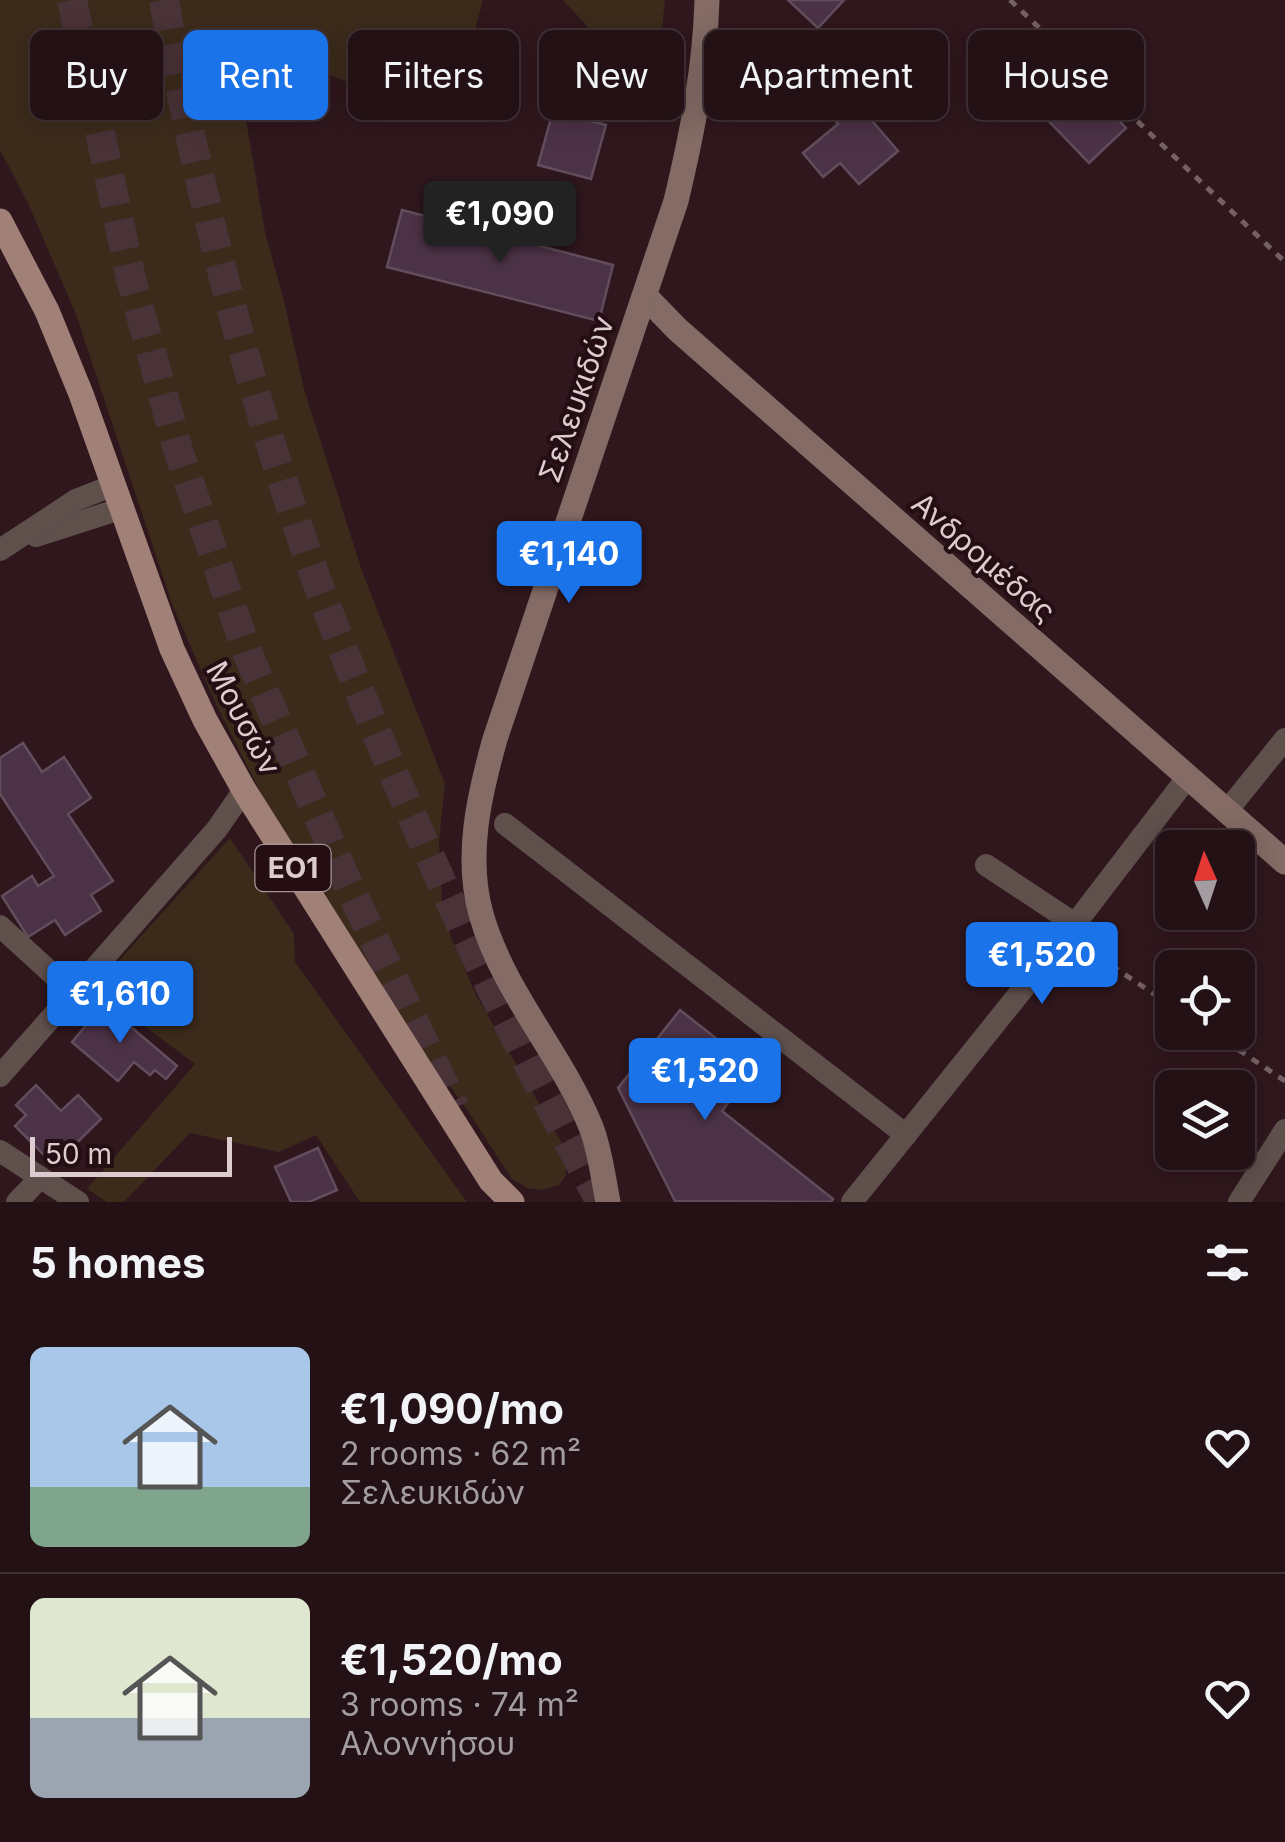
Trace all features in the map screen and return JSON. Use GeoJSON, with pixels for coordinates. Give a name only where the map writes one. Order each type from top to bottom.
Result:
{"type":"FeatureCollection","features":[{"type":"Feature","properties":{"kind":"main road","name":"Μουσών"},"geometry":{"type":"LineString","coordinates":[[0,222],[46,310],[172,649],[244,790],[491,1181],[512,1202]]}},
{"type":"Feature","properties":{"kind":"street","name":"Σελευκιδών"},"geometry":{"type":"LineString","coordinates":[[608,1202],[590,1125],[496,955],[481,912],[474,843],[481,790],[495,739],[676,201],[695,121],[706,41],[707,0]]}},
{"type":"Feature","properties":{"kind":"street","name":"Ανδρομέδας"},"geometry":{"type":"LineString","coordinates":[[645,296],[677,329],[1285,862]]}},
{"type":"Feature","properties":{"kind":"street"},"geometry":{"type":"LineString","coordinates":[[7,546],[118,496]]}},
{"type":"Feature","properties":{"kind":"street"},"geometry":{"type":"LineString","coordinates":[[1226,812],[1285,738]]}},
{"type":"Feature","properties":{"kind":"street"},"geometry":{"type":"LineString","coordinates":[[852,1202],[1187,778]]}},
{"type":"Feature","properties":{"kind":"street"},"geometry":{"type":"LineString","coordinates":[[0,1076],[217,829],[244,790]]}},
{"type":"Feature","properties":{"kind":"street"},"geometry":{"type":"LineString","coordinates":[[505,824],[906,1135]]}},
{"type":"Feature","properties":{"kind":"street"},"geometry":{"type":"LineString","coordinates":[[986,865],[1071,929]]}},
{"type":"Feature","properties":{"kind":"street"},"geometry":{"type":"LineString","coordinates":[[0,926],[72,991]]}},
{"type":"Feature","properties":{"kind":"street"},"geometry":{"type":"LineString","coordinates":[[1239,1202],[1285,1130]]}},
{"type":"Feature","properties":{"kind":"street"},"geometry":{"type":"LineString","coordinates":[[0,1150],[78,1202]]}},
{"type":"Feature","properties":{"kind":"street"},"geometry":{"type":"LineString","coordinates":[[17,1202],[40,1178]]}},
{"type":"Feature","properties":{"kind":"path"},"geometry":{"type":"LineString","coordinates":[[1010,0],[1285,262]]}},
{"type":"Feature","properties":{"kind":"path"},"geometry":{"type":"LineString","coordinates":[[1071,929],[1155,993]]}},
{"type":"Feature","properties":{"kind":"path"},"geometry":{"type":"LineString","coordinates":[[1239,1050],[1285,1081]]}},
{"type":"Feature","properties":{"kind":"shaded area"},"geometry":{"type":"Polygon","coordinates":[[[0,0],[483,0],[475,30],[348,30],[348,82],[328,74],[328,30],[183,30],[183,120],[246,120],[265,232],[304,389],[362,571],[445,784],[439,841],[442,902],[450,935],[477,997],[566,1150],[566,1175],[559,1185],[543,1190],[527,1188],[512,1179],[464,1105],[400,1020],[265,801],[172,604],[76,314],[27,201],[0,150],[0,0]]]}},
{"type":"Feature","properties":{"kind":"shaded area"},"geometry":{"type":"Polygon","coordinates":[[[563,0],[665,0],[662,30],[591,30],[563,0]]]}},
{"type":"Feature","properties":{"kind":"shaded area"},"geometry":{"type":"Polygon","coordinates":[[[230,838],[294,934],[295,962],[467,1202],[360,1202],[316,1135],[279,1152],[190,1133],[124,1202],[107,1202],[87,1189],[195,1064],[94,988],[230,838]]]}},
{"type":"Feature","properties":{"kind":"building"},"geometry":{"type":"Polygon","coordinates":[[[788,0],[844,0],[818,28],[788,0]]]}},
{"type":"Feature","properties":{"kind":"building"},"geometry":{"type":"Polygon","coordinates":[[[550,120],[587,120],[606,125],[591,179],[538,165],[550,120]]]}},
{"type":"Feature","properties":{"kind":"building"},"geometry":{"type":"Polygon","coordinates":[[[834,120],[871,120],[898,151],[859,184],[840,163],[823,177],[803,153],[838,124],[834,120]]]}},
{"type":"Feature","properties":{"kind":"building"},"geometry":{"type":"Polygon","coordinates":[[[1048,120],[1118,120],[1126,128],[1089,163],[1048,120]]]}},
{"type":"Feature","properties":{"kind":"building"},"geometry":{"type":"Polygon","coordinates":[[[402,210],[613,265],[599,321],[387,267],[402,210]]]}},
{"type":"Feature","properties":{"kind":"building"},"geometry":{"type":"Polygon","coordinates":[[[23,743],[42,772],[64,757],[91,798],[68,814],[113,881],[91,895],[101,911],[65,935],[55,920],[28,937],[2,896],[32,876],[38,886],[54,876],[0,794],[0,758],[23,743]]]}},
{"type":"Feature","properties":{"kind":"building"},"geometry":{"type":"Polygon","coordinates":[[[104,1004],[177,1066],[166,1079],[155,1070],[150,1075],[134,1062],[118,1081],[72,1042],[104,1004]]]}},
{"type":"Feature","properties":{"kind":"building"},"geometry":{"type":"Polygon","coordinates":[[[680,1010],[755,1069],[722,1111],[833,1199],[831,1202],[675,1201],[618,1088],[680,1010]]]}},
{"type":"Feature","properties":{"kind":"building"},"geometry":{"type":"Polygon","coordinates":[[[36,1085],[61,1111],[78,1095],[101,1119],[54,1165],[15,1126],[26,1115],[16,1105],[36,1085]]]}},
{"type":"Feature","properties":{"kind":"building"},"geometry":{"type":"Polygon","coordinates":[[[318,1148],[337,1190],[309,1202],[291,1202],[275,1167],[318,1148]]]}},
{"type":"Feature","properties":{"kind":"tunnel"},"geometry":{"type":"LineString","coordinates":[[72,0],[131,279],[179,453],[247,652],[350,889],[455,1108]]}},
{"type":"Feature","properties":{"kind":"tunnel"},"geometry":{"type":"LineString","coordinates":[[164,0],[195,156],[233,314],[304,545],[423,842],[491,988],[601,1202]]}}]}
